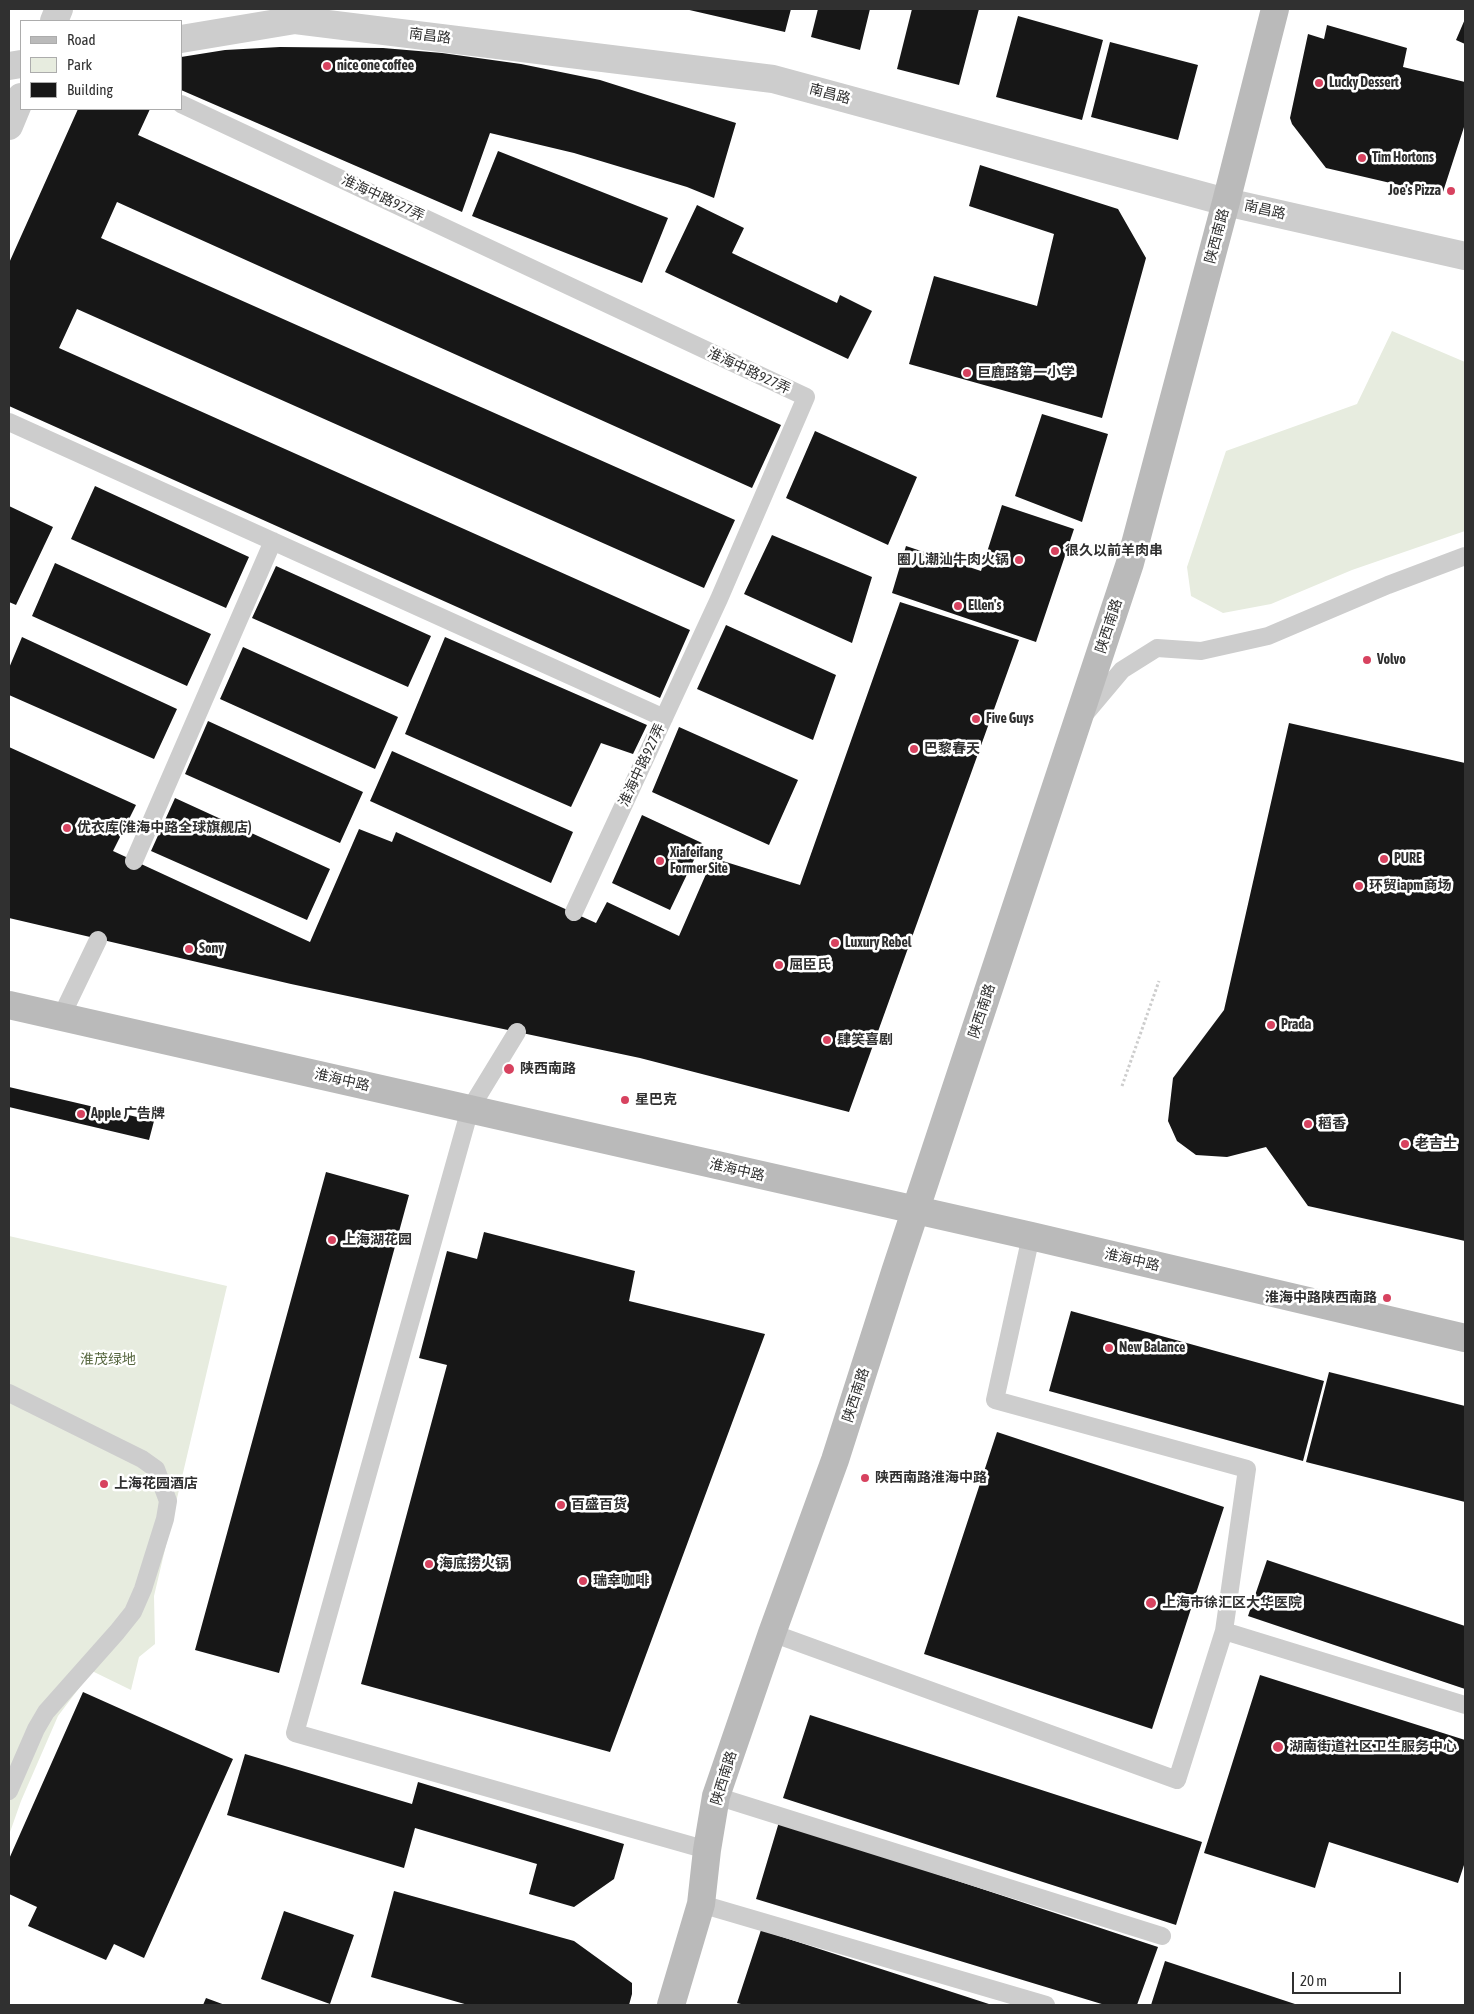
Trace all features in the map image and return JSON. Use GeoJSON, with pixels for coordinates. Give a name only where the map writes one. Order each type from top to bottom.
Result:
{"type":"FeatureCollection","features":[{"type":"Feature","properties":{"kind":"main road","name":"陕西南路"},"geometry":{"type":"LineString","coordinates":[[671,2005],[702,1904],[707,1850],[716,1796],[772,1633],[835,1460],[1130,563],[1275,9]]}},
{"type":"Feature","properties":{"kind":"main road","name":"淮海中路"},"geometry":{"type":"LineString","coordinates":[[9,1005],[1031,1236],[1465,1338]]}},
{"type":"Feature","properties":{"kind":"street","name":"南昌路"},"geometry":{"type":"LineString","coordinates":[[182,39],[294,20],[773,79],[1226,202],[1465,256]]}},
{"type":"Feature","properties":{"kind":"street"},"geometry":{"type":"LineString","coordinates":[[9,126],[20,99]]}},
{"type":"Feature","properties":{"kind":"lane","name":"淮海中路927弄"},"geometry":{"type":"LineString","coordinates":[[182,104],[806,397],[753,522],[574,912]]}},
{"type":"Feature","properties":{"kind":"lane"},"geometry":{"type":"LineString","coordinates":[[9,422],[664,718]]}},
{"type":"Feature","properties":{"kind":"lane"},"geometry":{"type":"LineString","coordinates":[[134,861],[274,541]]}},
{"type":"Feature","properties":{"kind":"lane"},"geometry":{"type":"LineString","coordinates":[[1076,726],[1122,670],[1157,648],[1201,651],[1268,636],[1465,556]]}},
{"type":"Feature","properties":{"kind":"lane"},"geometry":{"type":"LineString","coordinates":[[61,1017],[98,940]]}},
{"type":"Feature","properties":{"kind":"lane"},"geometry":{"type":"LineString","coordinates":[[517,1032],[470,1109],[295,1732],[707,1850]]}},
{"type":"Feature","properties":{"kind":"lane"},"geometry":{"type":"LineString","coordinates":[[772,1633],[1177,1780],[1224,1631],[1247,1469],[995,1400],[1031,1236]]}},
{"type":"Feature","properties":{"kind":"lane"},"geometry":{"type":"LineString","coordinates":[[9,1393],[142,1460],[156,1470],[168,1501],[165,1519],[144,1589],[133,1612],[46,1712],[36,1729],[9,1791]]}},
{"type":"Feature","properties":{"kind":"lane"},"geometry":{"type":"LineString","coordinates":[[1224,1631],[1465,1705]]}},
{"type":"Feature","properties":{"kind":"lane"},"geometry":{"type":"LineString","coordinates":[[716,1796],[1162,1936]]}},
{"type":"Feature","properties":{"kind":"lane"},"geometry":{"type":"LineString","coordinates":[[702,1904],[1046,2005]]}},
{"type":"Feature","properties":{"kind":"path"},"geometry":{"type":"LineString","coordinates":[[1122,1086],[1159,981]]}},
{"type":"Feature","properties":{"kind":"green space"},"geometry":{"type":"Polygon","coordinates":[[[1392,331],[1465,362],[1465,531],[1352,570],[1271,604],[1223,613],[1191,596],[1187,567],[1226,451],[1357,404],[1392,331]]]}},
{"type":"Feature","properties":{"kind":"green space","name":"淮茂绿地"},"geometry":{"type":"Polygon","coordinates":[[[9,1236],[227,1286],[154,1596],[155,1644],[139,1657],[131,1690],[92,1671],[58,1716],[21,1801],[9,1835],[9,1236]]]}},
{"type":"Feature","properties":{"kind":"building"},"geometry":{"type":"Polygon","coordinates":[[[685,9],[791,9],[785,32],[685,9]]]}},
{"type":"Feature","properties":{"kind":"building"},"geometry":{"type":"Polygon","coordinates":[[[818,9],[870,9],[860,50],[811,37],[818,9]]]}},
{"type":"Feature","properties":{"kind":"building"},"geometry":{"type":"Polygon","coordinates":[[[912,9],[979,9],[959,85],[897,69],[912,9]]]}},
{"type":"Feature","properties":{"kind":"building"},"geometry":{"type":"Polygon","coordinates":[[[1018,16],[1103,40],[1082,120],[996,97],[1018,16]]]}},
{"type":"Feature","properties":{"kind":"building"},"geometry":{"type":"Polygon","coordinates":[[[1465,19],[1465,44],[1456,40],[1465,19]]]}},
{"type":"Feature","properties":{"kind":"building"},"geometry":{"type":"Polygon","coordinates":[[[1327,25],[1407,48],[1403,67],[1465,82],[1465,124],[1442,195],[1326,168],[1292,124],[1290,118],[1308,34],[1324,39],[1327,25]]]}},
{"type":"Feature","properties":{"kind":"building"},"geometry":{"type":"Polygon","coordinates":[[[1110,42],[1198,65],[1178,140],[1091,117],[1110,42]]]}},
{"type":"Feature","properties":{"kind":"building"},"geometry":{"type":"Polygon","coordinates":[[[280,47],[383,48],[442,53],[521,64],[600,80],[736,123],[714,198],[687,187],[574,153],[490,133],[462,212],[182,90],[182,57],[225,50],[280,47]]]}},
{"type":"Feature","properties":{"kind":"building"},"geometry":{"type":"Polygon","coordinates":[[[78,110],[150,110],[138,135],[781,425],[752,488],[117,202],[101,238],[735,520],[704,588],[77,309],[59,348],[690,630],[660,698],[9,406],[9,263],[78,110]]]}},
{"type":"Feature","properties":{"kind":"building"},"geometry":{"type":"Polygon","coordinates":[[[498,151],[668,218],[642,283],[472,216],[498,151]]]}},
{"type":"Feature","properties":{"kind":"building"},"geometry":{"type":"Polygon","coordinates":[[[980,165],[1118,209],[1146,258],[1102,418],[909,364],[934,276],[1037,306],[1054,234],[969,206],[980,165]]]}},
{"type":"Feature","properties":{"kind":"building"},"geometry":{"type":"Polygon","coordinates":[[[697,205],[744,228],[732,253],[837,303],[840,295],[872,311],[848,359],[665,272],[697,205]]]}},
{"type":"Feature","properties":{"kind":"building"},"geometry":{"type":"Polygon","coordinates":[[[1042,414],[1108,434],[1082,522],[1015,496],[1042,414]]]}},
{"type":"Feature","properties":{"kind":"building"},"geometry":{"type":"Polygon","coordinates":[[[815,431],[917,477],[888,545],[786,498],[815,431]]]}},
{"type":"Feature","properties":{"kind":"building"},"geometry":{"type":"Polygon","coordinates":[[[95,486],[249,557],[226,608],[71,539],[95,486]]]}},
{"type":"Feature","properties":{"kind":"building"},"geometry":{"type":"Polygon","coordinates":[[[1002,505],[1074,529],[1036,642],[892,593],[906,546],[981,571],[1002,505]]]}},
{"type":"Feature","properties":{"kind":"building"},"geometry":{"type":"Polygon","coordinates":[[[9,506],[53,527],[16,605],[9,602],[9,506]]]}},
{"type":"Feature","properties":{"kind":"building"},"geometry":{"type":"Polygon","coordinates":[[[772,535],[872,577],[852,643],[744,594],[772,535]]]}},
{"type":"Feature","properties":{"kind":"building"},"geometry":{"type":"Polygon","coordinates":[[[55,563],[211,634],[187,686],[32,616],[55,563]]]}},
{"type":"Feature","properties":{"kind":"building"},"geometry":{"type":"Polygon","coordinates":[[[276,566],[431,636],[408,687],[252,618],[276,566]]]}},
{"type":"Feature","properties":{"kind":"building"},"geometry":{"type":"Polygon","coordinates":[[[900,602],[1019,640],[849,1112],[640,1058],[291,984],[9,918],[9,747],[136,805],[113,851],[310,942],[359,829],[392,842],[396,832],[596,923],[607,902],[679,936],[713,858],[800,885],[900,602]]]}},
{"type":"Feature","properties":{"kind":"building"},"geometry":{"type":"Polygon","coordinates":[[[726,625],[836,675],[813,740],[697,689],[726,625]]]}},
{"type":"Feature","properties":{"kind":"building"},"geometry":{"type":"Polygon","coordinates":[[[22,637],[177,709],[154,759],[9,695],[9,668],[22,637]]]}},
{"type":"Feature","properties":{"kind":"building"},"geometry":{"type":"Polygon","coordinates":[[[445,637],[647,725],[633,754],[601,743],[571,807],[405,734],[445,637]]]}},
{"type":"Feature","properties":{"kind":"building"},"geometry":{"type":"Polygon","coordinates":[[[243,647],[398,717],[375,769],[220,699],[243,647]]]}},
{"type":"Feature","properties":{"kind":"building"},"geometry":{"type":"Polygon","coordinates":[[[208,721],[363,792],[340,843],[185,774],[208,721]]]}},
{"type":"Feature","properties":{"kind":"building","name":"环贸iapm商场"},"geometry":{"type":"Polygon","coordinates":[[[1289,723],[1465,763],[1465,1241],[1308,1206],[1266,1147],[1227,1157],[1196,1155],[1177,1141],[1168,1121],[1173,1078],[1224,1010],[1289,723]]]}},
{"type":"Feature","properties":{"kind":"building"},"geometry":{"type":"Polygon","coordinates":[[[679,727],[798,780],[769,845],[652,792],[679,727]]]}},
{"type":"Feature","properties":{"kind":"building"},"geometry":{"type":"Polygon","coordinates":[[[392,751],[573,832],[551,883],[370,801],[392,751]]]}},
{"type":"Feature","properties":{"kind":"building"},"geometry":{"type":"Polygon","coordinates":[[[175,798],[330,869],[307,920],[151,851],[175,798]]]}},
{"type":"Feature","properties":{"kind":"building"},"geometry":{"type":"Polygon","coordinates":[[[642,815],[702,843],[670,910],[612,883],[642,815]]]}},
{"type":"Feature","properties":{"kind":"building","name":"Apple 广告牌"},"geometry":{"type":"Polygon","coordinates":[[[9,1087],[154,1121],[149,1140],[9,1107],[9,1087]]]}},
{"type":"Feature","properties":{"kind":"building"},"geometry":{"type":"Polygon","coordinates":[[[326,1172],[409,1195],[279,1673],[195,1650],[326,1172]]]}},
{"type":"Feature","properties":{"kind":"building"},"geometry":{"type":"Polygon","coordinates":[[[484,1232],[635,1271],[629,1301],[765,1334],[610,1752],[361,1684],[447,1365],[419,1358],[447,1251],[477,1259],[484,1232]]]}},
{"type":"Feature","properties":{"kind":"building"},"geometry":{"type":"Polygon","coordinates":[[[1071,1311],[1324,1381],[1303,1461],[1049,1391],[1071,1311]]]}},
{"type":"Feature","properties":{"kind":"building"},"geometry":{"type":"Polygon","coordinates":[[[1329,1372],[1465,1406],[1465,1502],[1306,1462],[1329,1372]]]}},
{"type":"Feature","properties":{"kind":"building"},"geometry":{"type":"Polygon","coordinates":[[[997,1432],[1224,1507],[1152,1729],[924,1654],[997,1432]]]}},
{"type":"Feature","properties":{"kind":"building"},"geometry":{"type":"Polygon","coordinates":[[[1267,1560],[1465,1626],[1465,1689],[1248,1616],[1267,1560]]]}},
{"type":"Feature","properties":{"kind":"building"},"geometry":{"type":"Polygon","coordinates":[[[1260,1675],[1465,1740],[1465,1862],[1458,1883],[1329,1842],[1315,1888],[1204,1853],[1260,1675]]]}},
{"type":"Feature","properties":{"kind":"building"},"geometry":{"type":"Polygon","coordinates":[[[83,1692],[233,1759],[144,1958],[114,1944],[106,1960],[28,1926],[37,1907],[9,1894],[9,1859],[83,1692]]]}},
{"type":"Feature","properties":{"kind":"building"},"geometry":{"type":"Polygon","coordinates":[[[810,1715],[1202,1842],[1176,1925],[783,1798],[810,1715]]]}},
{"type":"Feature","properties":{"kind":"building"},"geometry":{"type":"Polygon","coordinates":[[[245,1754],[412,1804],[418,1782],[624,1844],[614,1879],[574,1907],[529,1894],[537,1864],[415,1828],[404,1868],[227,1815],[245,1754]]]}},
{"type":"Feature","properties":{"kind":"building"},"geometry":{"type":"Polygon","coordinates":[[[779,1822],[1158,1947],[1137,2005],[1105,2005],[756,1899],[779,1822]]]}},
{"type":"Feature","properties":{"kind":"building"},"geometry":{"type":"Polygon","coordinates":[[[394,1891],[574,1941],[632,1983],[629,2005],[468,2005],[371,1977],[394,1891]]]}},
{"type":"Feature","properties":{"kind":"building"},"geometry":{"type":"Polygon","coordinates":[[[284,1911],[354,1935],[330,2004],[261,1979],[284,1911]]]}},
{"type":"Feature","properties":{"kind":"building"},"geometry":{"type":"Polygon","coordinates":[[[761,1930],[992,2005],[745,2005],[737,2003],[761,1930]]]}},
{"type":"Feature","properties":{"kind":"building"},"geometry":{"type":"Polygon","coordinates":[[[1165,1961],[1298,2005],[1151,2005],[1165,1961]]]}},
{"type":"Feature","properties":{"kind":"building"},"geometry":{"type":"Polygon","coordinates":[[[206,1998],[225,2005],[203,2005],[206,1998]]]}},
{"type":"Feature","properties":{"kind":"place","name":"nice one coffee"},"geometry":{"type":"Point","coordinates":[327,66]}},
{"type":"Feature","properties":{"kind":"place","name":"Lucky Dessert"},"geometry":{"type":"Point","coordinates":[1319,83]}},
{"type":"Feature","properties":{"kind":"place","name":"Tim Hortons"},"geometry":{"type":"Point","coordinates":[1362,158]}},
{"type":"Feature","properties":{"kind":"place","name":"Joe's Pizza"},"geometry":{"type":"Point","coordinates":[1451,191]}},
{"type":"Feature","properties":{"kind":"place","name":"巨鹿路第一小学"},"geometry":{"type":"Point","coordinates":[967,373]}},
{"type":"Feature","properties":{"kind":"place","name":"很久以前羊肉串"},"geometry":{"type":"Point","coordinates":[1055,551]}},
{"type":"Feature","properties":{"kind":"place","name":"圈儿潮汕牛肉火锅"},"geometry":{"type":"Point","coordinates":[1019,560]}},
{"type":"Feature","properties":{"kind":"place","name":"Ellen's"},"geometry":{"type":"Point","coordinates":[958,606]}},
{"type":"Feature","properties":{"kind":"place","name":"Volvo"},"geometry":{"type":"Point","coordinates":[1367,660]}},
{"type":"Feature","properties":{"kind":"place","name":"Five Guys"},"geometry":{"type":"Point","coordinates":[976,719]}},
{"type":"Feature","properties":{"kind":"place","name":"巴黎春天"},"geometry":{"type":"Point","coordinates":[914,749]}},
{"type":"Feature","properties":{"kind":"place","name":"优衣库(淮海中路全球旗舰店)"},"geometry":{"type":"Point","coordinates":[67,828]}},
{"type":"Feature","properties":{"kind":"place","name":"PURE"},"geometry":{"type":"Point","coordinates":[1384,859]}},
{"type":"Feature","properties":{"kind":"place","name":"Xiafeifang Former Site"},"geometry":{"type":"Point","coordinates":[660,861]}},
{"type":"Feature","properties":{"kind":"place","name":"环贸iapm商场"},"geometry":{"type":"Point","coordinates":[1359,886]}},
{"type":"Feature","properties":{"kind":"place","name":"Luxury Rebel"},"geometry":{"type":"Point","coordinates":[835,943]}},
{"type":"Feature","properties":{"kind":"place","name":"Sony"},"geometry":{"type":"Point","coordinates":[189,949]}},
{"type":"Feature","properties":{"kind":"place","name":"屈臣氏"},"geometry":{"type":"Point","coordinates":[779,965]}},
{"type":"Feature","properties":{"kind":"place","name":"Prada"},"geometry":{"type":"Point","coordinates":[1271,1025]}},
{"type":"Feature","properties":{"kind":"place","name":"肆笑喜剧"},"geometry":{"type":"Point","coordinates":[827,1040]}},
{"type":"Feature","properties":{"kind":"place","name":"陕西南路"},"geometry":{"type":"Point","coordinates":[509,1069]}},
{"type":"Feature","properties":{"kind":"place","name":"星巴克"},"geometry":{"type":"Point","coordinates":[625,1100]}},
{"type":"Feature","properties":{"kind":"place","name":"Apple 广告牌"},"geometry":{"type":"Point","coordinates":[81,1114]}},
{"type":"Feature","properties":{"kind":"place","name":"稻香"},"geometry":{"type":"Point","coordinates":[1308,1124]}},
{"type":"Feature","properties":{"kind":"place","name":"老吉士"},"geometry":{"type":"Point","coordinates":[1405,1144]}},
{"type":"Feature","properties":{"kind":"place","name":"上海湖花园"},"geometry":{"type":"Point","coordinates":[332,1240]}},
{"type":"Feature","properties":{"kind":"place","name":"淮海中路陕西南路"},"geometry":{"type":"Point","coordinates":[1387,1298]}},
{"type":"Feature","properties":{"kind":"place","name":"New Balance"},"geometry":{"type":"Point","coordinates":[1109,1348]}},
{"type":"Feature","properties":{"kind":"place","name":"陕西南路淮海中路"},"geometry":{"type":"Point","coordinates":[865,1478]}},
{"type":"Feature","properties":{"kind":"place","name":"上海花园酒店"},"geometry":{"type":"Point","coordinates":[104,1484]}},
{"type":"Feature","properties":{"kind":"place","name":"百盛百货"},"geometry":{"type":"Point","coordinates":[561,1505]}},
{"type":"Feature","properties":{"kind":"place","name":"海底捞火锅"},"geometry":{"type":"Point","coordinates":[429,1564]}},
{"type":"Feature","properties":{"kind":"place","name":"瑞幸咖啡"},"geometry":{"type":"Point","coordinates":[583,1581]}},
{"type":"Feature","properties":{"kind":"place","name":"上海市徐汇区大华医院"},"geometry":{"type":"Point","coordinates":[1151,1603]}},
{"type":"Feature","properties":{"kind":"place","name":"湖南街道社区卫生服务中心"},"geometry":{"type":"Point","coordinates":[1278,1747]}}]}
